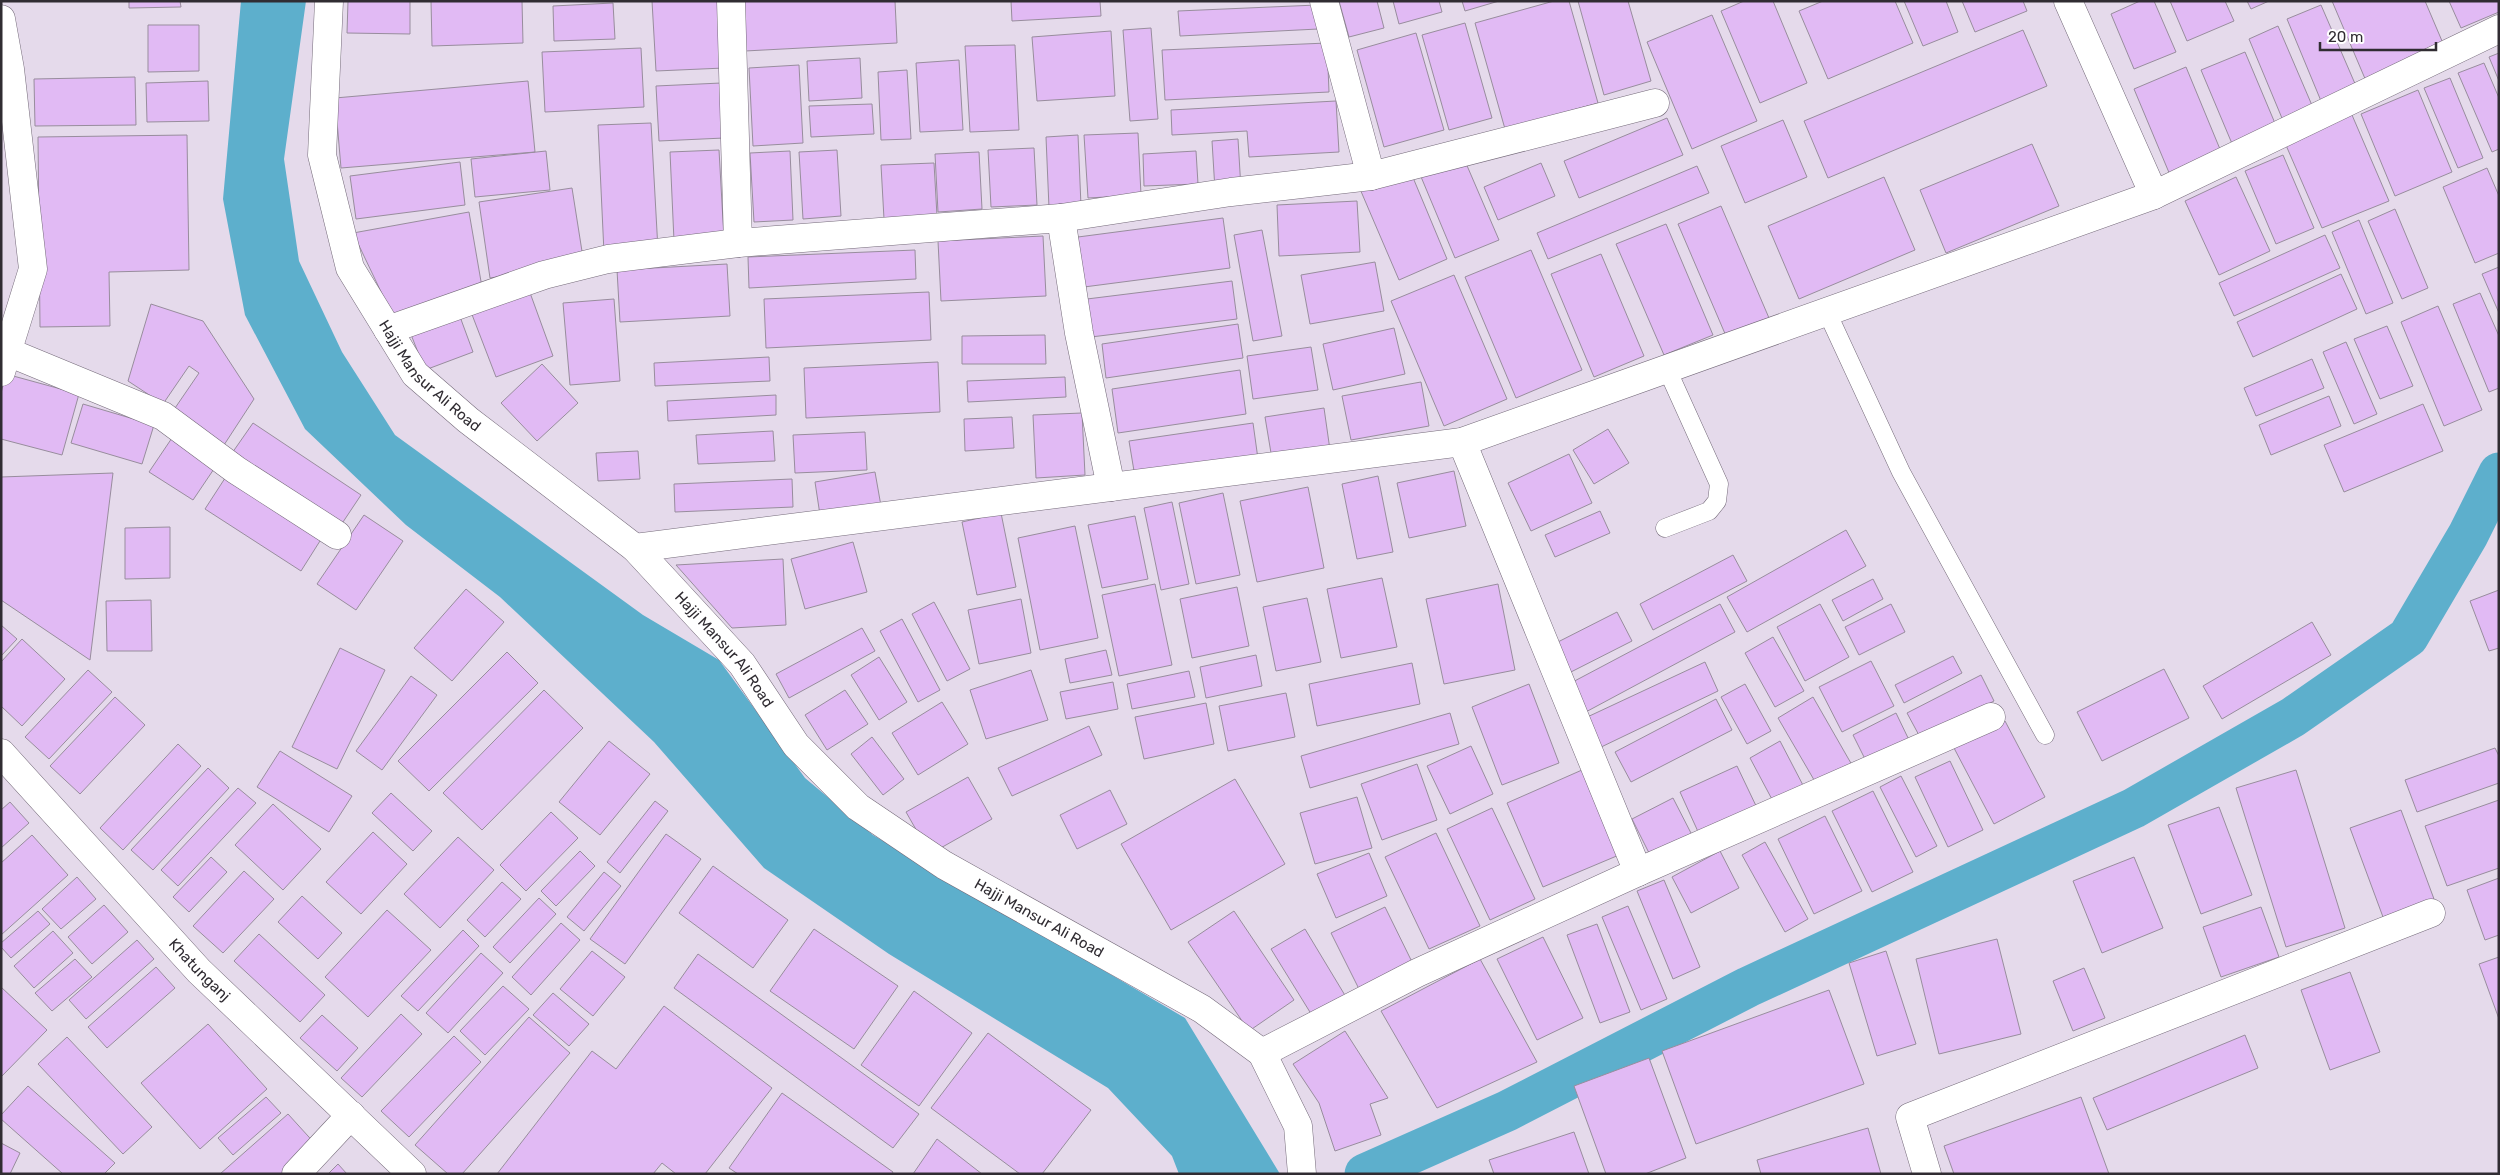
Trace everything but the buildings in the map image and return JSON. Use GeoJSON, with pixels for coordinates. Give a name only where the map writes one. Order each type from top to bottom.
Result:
{"type":"FeatureCollection","features":[{"type":"Feature","properties":{"kind":"street","name":"Hajji Mansur Ali Road"},"geometry":{"type":"LineString","coordinates":[[329,1],[322,155],[350,268],[415,374],[468,420],[635,548],[742,664],[796,745],[858,807],[944,865],[1202,1010],[1262,1053],[1298,1126],[1302,1174]]}},
{"type":"Feature","properties":{"kind":"street"},"geometry":{"type":"LineString","coordinates":[[731,1],[738,243]]}},
{"type":"Feature","properties":{"kind":"street"},"geometry":{"type":"LineString","coordinates":[[1324,1],[1371,176]]}},
{"type":"Feature","properties":{"kind":"street"},"geometry":{"type":"LineString","coordinates":[[2068,1],[2154,196]]}},
{"type":"Feature","properties":{"kind":"street"},"geometry":{"type":"LineString","coordinates":[[1,18],[10,69],[33,269],[4,362],[162,416],[236,470],[336,535]]}},
{"type":"Feature","properties":{"kind":"street"},"geometry":{"type":"LineString","coordinates":[[635,548],[1462,442],[2154,196],[2499,29]]}},
{"type":"Feature","properties":{"kind":"street"},"geometry":{"type":"LineString","coordinates":[[388,330],[544,276],[608,259],[738,243],[1061,218],[1231,192],[1371,176],[1655,103]]}},
{"type":"Feature","properties":{"kind":"street"},"geometry":{"type":"LineString","coordinates":[[1061,218],[1079,333],[1111,487]]}},
{"type":"Feature","properties":{"kind":"street"},"geometry":{"type":"LineString","coordinates":[[1462,442],[1638,872]]}},
{"type":"Feature","properties":{"kind":"street"},"geometry":{"type":"LineString","coordinates":[[1262,1053],[1417,973],[1638,872],[1991,717]]}},
{"type":"Feature","properties":{"kind":"street","name":"Khatunganj"},"geometry":{"type":"LineString","coordinates":[[1,753],[198,971],[412,1174]]}},
{"type":"Feature","properties":{"kind":"street"},"geometry":{"type":"LineString","coordinates":[[1927,1174],[1910,1117],[2431,913]]}},
{"type":"Feature","properties":{"kind":"street"},"geometry":{"type":"LineString","coordinates":[[296,1174],[351,1115]]}},
{"type":"Feature","properties":{"kind":"lane"},"geometry":{"type":"LineString","coordinates":[[1827,312],[1901,472],[2045,735]]}},
{"type":"Feature","properties":{"kind":"lane"},"geometry":{"type":"LineString","coordinates":[[1665,528],[1709,511],[1717,501],[1719,484],[1667,369]]}},
{"type":"Feature","properties":{"kind":"water"},"geometry":{"type":"Polygon","coordinates":[[[241,1],[306,1],[284,159],[299,261],[342,352],[395,435],[643,615],[719,660],[805,778],[873,835],[1185,1018],[1280,1174],[1179,1174],[1172,1156],[1108,1088],[889,954],[764,868],[654,742],[500,597],[406,525],[305,429],[245,315],[223,199],[241,1]]]}},
{"type":"Feature","properties":{"kind":"waterway"},"geometry":{"type":"LineString","coordinates":[[1365,1174],[1507,1111],[1748,987],[2134,808],[2293,717],[2408,637],[2468,535],[2499,473]]}}]}
